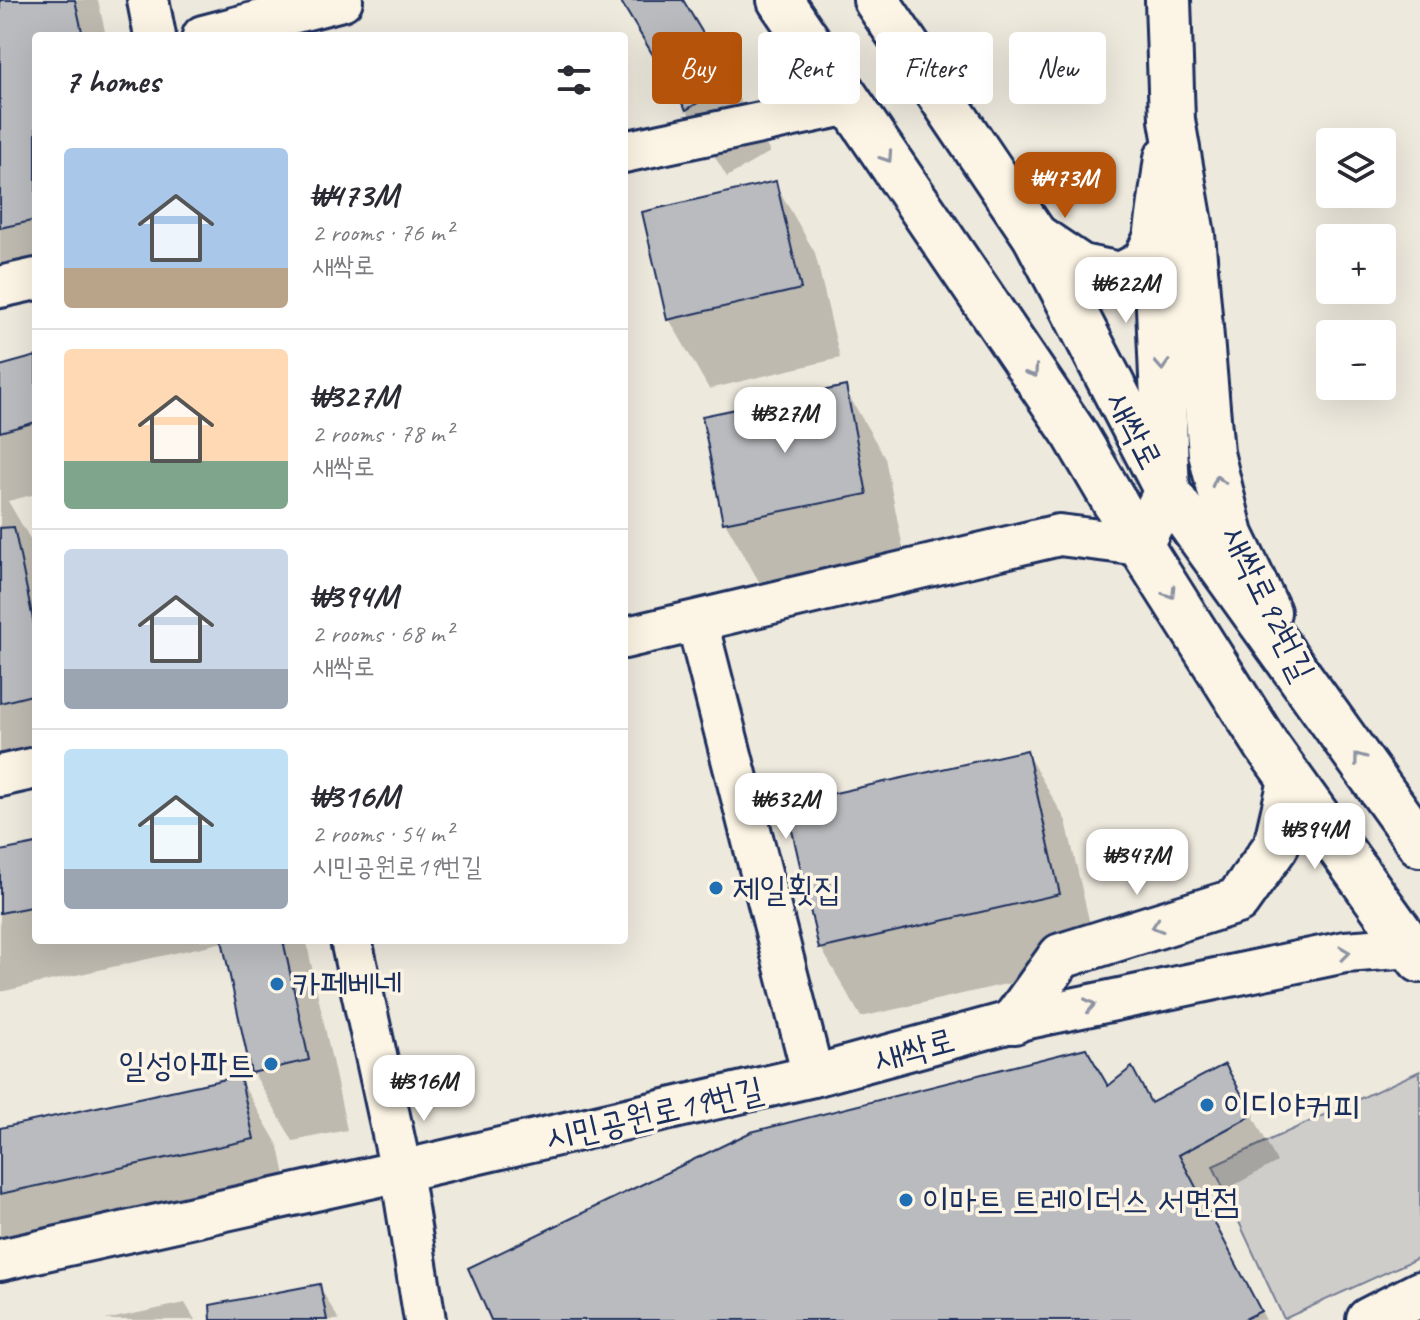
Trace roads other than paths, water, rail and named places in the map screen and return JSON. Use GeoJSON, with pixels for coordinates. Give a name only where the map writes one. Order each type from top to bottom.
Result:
{"type":"FeatureCollection","features":[{"type":"Feature","properties":{"kind":"main road","name":"새싹로"},"geometry":{"type":"LineString","coordinates":[[780,0],[802,32]]}},
{"type":"Feature","properties":{"kind":"main road","name":"새싹로"},"geometry":{"type":"LineString","coordinates":[[876,0],[1035,236],[1167,491],[1420,844]]}},
{"type":"Feature","properties":{"kind":"main road","name":"새싹로92번길"},"geometry":{"type":"LineString","coordinates":[[1168,0],[1172,120],[1192,235],[1211,453],[1231,535],[1268,612],[1319,704]]}},
{"type":"Feature","properties":{"kind":"main road","name":"새싹로"},"geometry":{"type":"LineString","coordinates":[[850,104],[1076,436],[1140,545],[1267,746],[1416,953]]}},
{"type":"Feature","properties":{"kind":"main road","name":"새싹로92번길"},"geometry":{"type":"LineString","coordinates":[[1140,545],[1167,491],[1156,239],[1172,120]]}},
{"type":"Feature","properties":{"kind":"main road"},"geometry":{"type":"LineString","coordinates":[[1035,236],[1081,267],[1121,275],[1144,263],[1156,239]]}},
{"type":"Feature","properties":{"kind":"main road"},"geometry":{"type":"LineString","coordinates":[[1014,1021],[1061,956],[1237,901],[1276,846],[1291,781]]}},
{"type":"Feature","properties":{"kind":"street"},"geometry":{"type":"LineString","coordinates":[[148,0],[154,32]]}},
{"type":"Feature","properties":{"kind":"street"},"geometry":{"type":"LineString","coordinates":[[218,32],[342,0]]}},
{"type":"Feature","properties":{"kind":"street"},"geometry":{"type":"LineString","coordinates":[[628,151],[850,104]]}},
{"type":"Feature","properties":{"kind":"street"},"geometry":{"type":"LineString","coordinates":[[0,287],[32,280]]}},
{"type":"Feature","properties":{"kind":"street"},"geometry":{"type":"LineString","coordinates":[[628,637],[1059,535],[1140,545]]}},
{"type":"Feature","properties":{"kind":"street"},"geometry":{"type":"LineString","coordinates":[[697,622],[813,1076]]}},
{"type":"Feature","properties":{"kind":"street"},"geometry":{"type":"LineString","coordinates":[[0,776],[32,769]]}},
{"type":"Feature","properties":{"kind":"street"},"geometry":{"type":"LineString","coordinates":[[352,944],[401,1171],[425,1320]]}},
{"type":"Feature","properties":{"kind":"street","name":"새싹로"},"geometry":{"type":"LineString","coordinates":[[813,1076],[1014,1021],[1345,952],[1416,953]]}},
{"type":"Feature","properties":{"kind":"street","name":"시민공원로19번길"},"geometry":{"type":"LineString","coordinates":[[0,1260],[813,1076]]}},
{"type":"Feature","properties":{"kind":"place","name":"제일횟집"},"geometry":{"type":"Point","coordinates":[716,888]}},
{"type":"Feature","properties":{"kind":"place","name":"카페베네"},"geometry":{"type":"Point","coordinates":[277,984]}},
{"type":"Feature","properties":{"kind":"place","name":"일성아파트"},"geometry":{"type":"Point","coordinates":[271,1064]}},
{"type":"Feature","properties":{"kind":"place","name":"이디야커피"},"geometry":{"type":"Point","coordinates":[1207,1105]}},
{"type":"Feature","properties":{"kind":"place","name":"이마트 트레이더스 서면점"},"geometry":{"type":"Point","coordinates":[906,1200]}}]}
